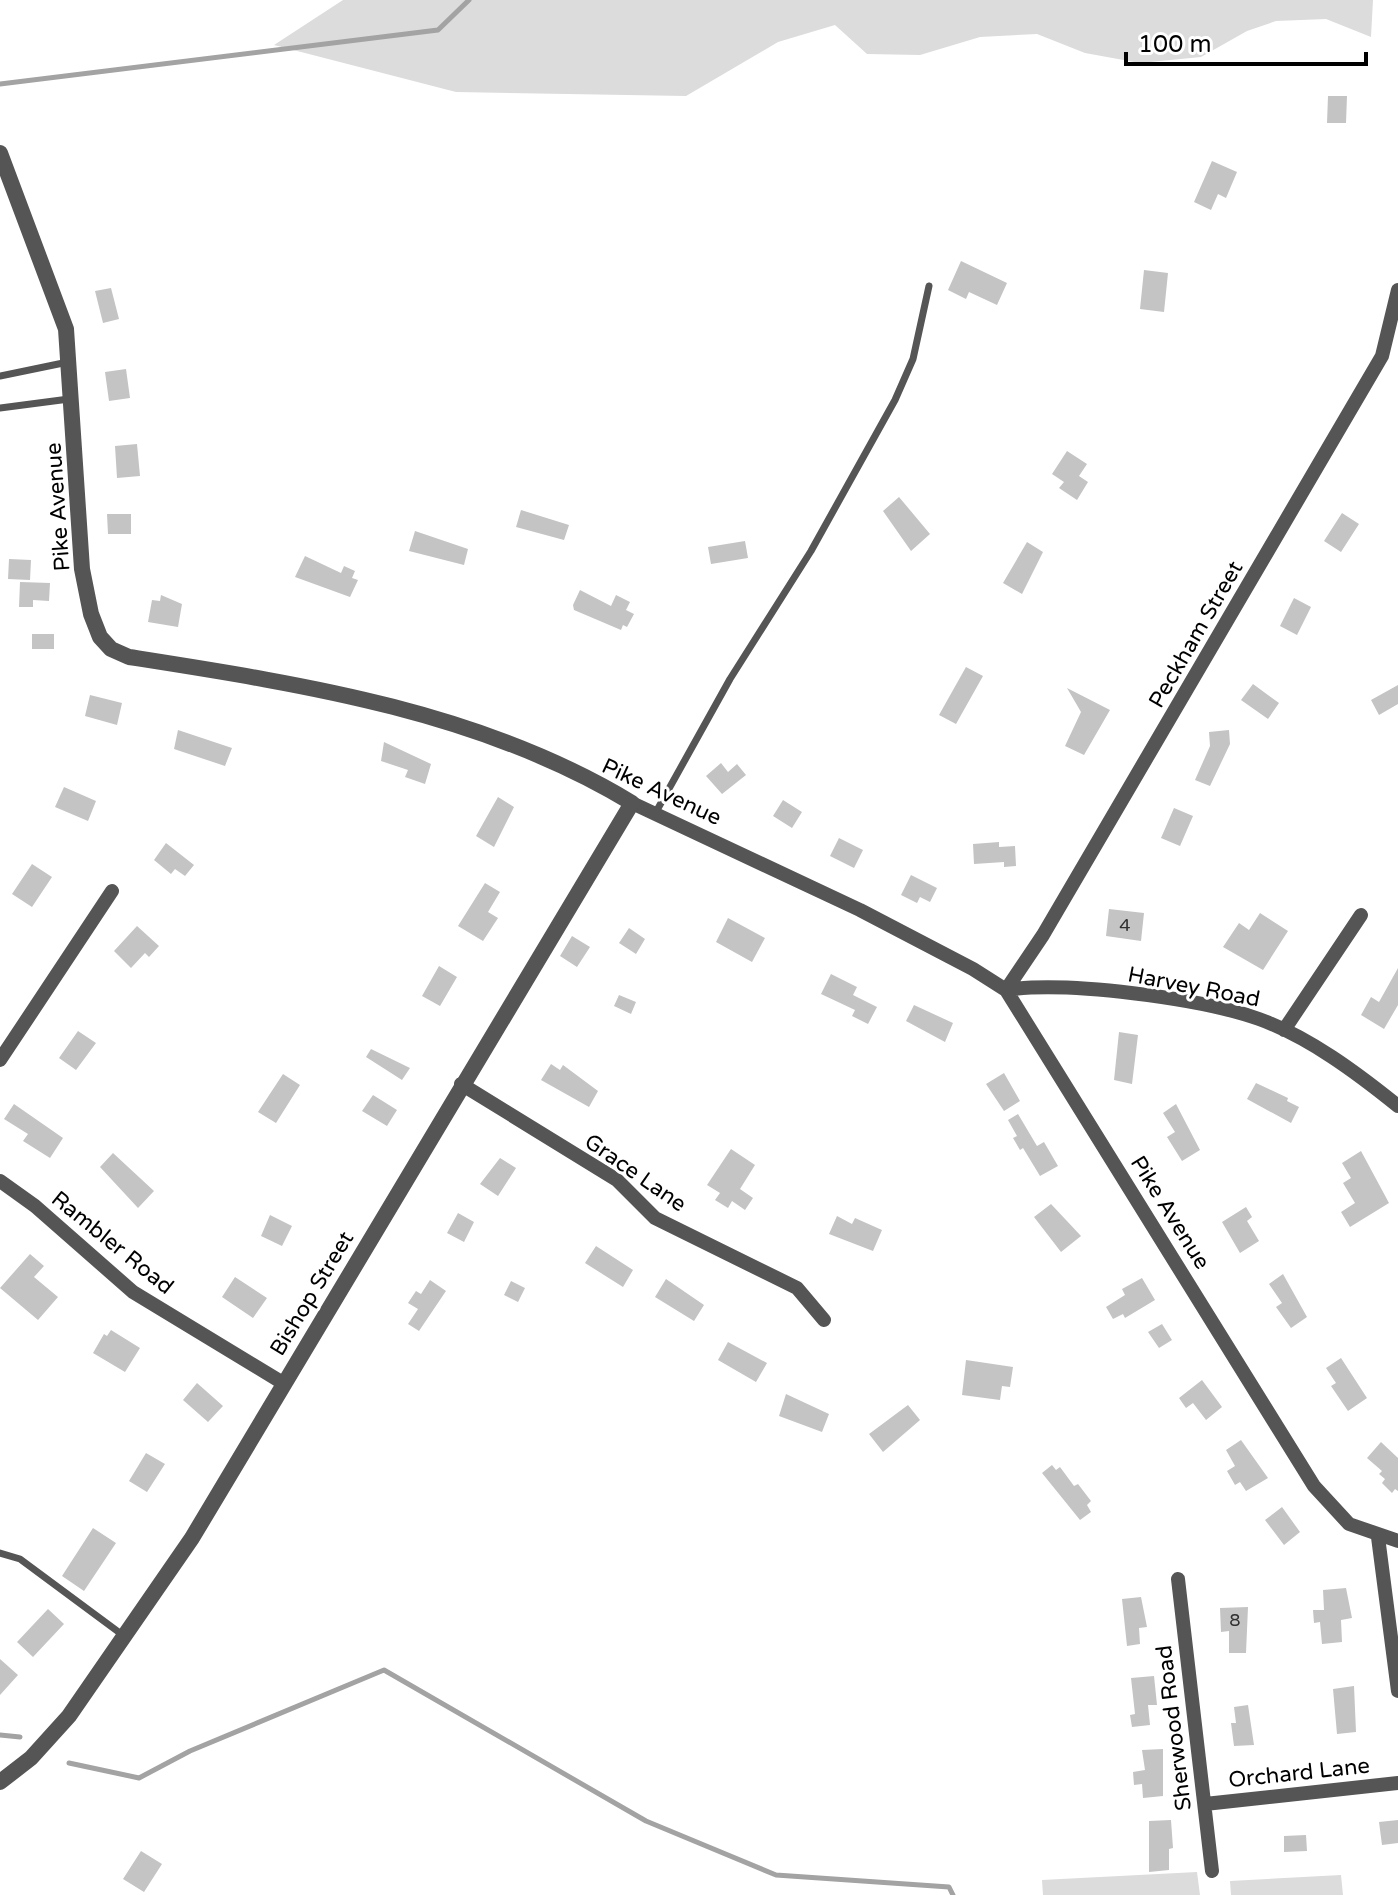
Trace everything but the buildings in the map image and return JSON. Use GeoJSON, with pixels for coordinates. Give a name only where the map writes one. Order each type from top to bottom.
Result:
{"type":"FeatureCollection","features":[{"type":"Feature","properties":{"kind":"street","name":"Pike Avenue"},"geometry":{"type":"LineString","coordinates":[[0,153],[66,329],[82,569],[91,614],[100,637],[111,649],[129,657],[324,691],[477,730],[536,755],[860,910],[973,969],[1006,990],[1314,1486],[1349,1524],[1378,1537],[1398,1541]]}},
{"type":"Feature","properties":{"kind":"street","name":"Peckham Street"},"geometry":{"type":"LineString","coordinates":[[1006,990],[1051,921],[1382,356],[1398,290]]}},
{"type":"Feature","properties":{"kind":"street","name":"Bishop Street"},"geometry":{"type":"LineString","coordinates":[[0,1782],[31,1758],[69,1716],[192,1538],[632,803]]}},
{"type":"Feature","properties":{"kind":"street"},"geometry":{"type":"LineString","coordinates":[[0,1060],[112,891]]}},
{"type":"Feature","properties":{"kind":"street"},"geometry":{"type":"LineString","coordinates":[[1284,1030],[1361,915]]}},
{"type":"Feature","properties":{"kind":"street","name":"Harvey Road"},"geometry":{"type":"LineString","coordinates":[[1006,990],[1033,986],[1077,988],[1190,1003],[1259,1019],[1284,1030],[1361,1076],[1398,1106]]}},
{"type":"Feature","properties":{"kind":"street","name":"Grace Lane"},"geometry":{"type":"LineString","coordinates":[[461,1084],[617,1180],[655,1218],[797,1288],[824,1320]]}},
{"type":"Feature","properties":{"kind":"street","name":"Rambler Road"},"geometry":{"type":"LineString","coordinates":[[0,1181],[35,1206],[133,1292],[283,1383]]}},
{"type":"Feature","properties":{"kind":"street"},"geometry":{"type":"LineString","coordinates":[[1378,1537],[1398,1691]]}},
{"type":"Feature","properties":{"kind":"street","name":"Sherwood Road"},"geometry":{"type":"LineString","coordinates":[[1178,1579],[1212,1871]]}},
{"type":"Feature","properties":{"kind":"street","name":"Orchard Lane"},"geometry":{"type":"LineString","coordinates":[[1205,1804],[1398,1783]]}},
{"type":"Feature","properties":{"kind":"lane"},"geometry":{"type":"LineString","coordinates":[[656,812],[730,679],[811,551],[895,400],[913,359],[929,286]]}},
{"type":"Feature","properties":{"kind":"lane"},"geometry":{"type":"LineString","coordinates":[[0,376],[70,361]]}},
{"type":"Feature","properties":{"kind":"lane"},"geometry":{"type":"LineString","coordinates":[[0,408],[72,399]]}},
{"type":"Feature","properties":{"kind":"lane"},"geometry":{"type":"LineString","coordinates":[[0,1553],[20,1559],[124,1636]]}},
{"type":"Feature","properties":{"kind":"shaded area"},"geometry":{"type":"Polygon","coordinates":[[[343,0],[1373,0],[1371,37],[1326,19],[1276,21],[1247,31],[1201,57],[1140,63],[1085,53],[1037,34],[980,37],[920,55],[867,54],[835,25],[778,42],[686,96],[456,92],[274,45],[343,0]]]}},
{"type":"Feature","properties":{"kind":"shaded area"},"geometry":{"type":"Polygon","coordinates":[[[1197,1872],[1200,1895],[1043,1895],[1042,1880],[1197,1872]]]}},
{"type":"Feature","properties":{"kind":"shaded area"},"geometry":{"type":"Polygon","coordinates":[[[1341,1875],[1343,1895],[1231,1895],[1230,1881],[1341,1875]]]}},
{"type":"Feature","properties":{"kind":"waterway"},"geometry":{"type":"LineString","coordinates":[[0,84],[438,30],[469,0]]}},
{"type":"Feature","properties":{"kind":"waterway"},"geometry":{"type":"LineString","coordinates":[[69,1763],[139,1778],[190,1751],[384,1670],[646,1821],[776,1875],[949,1887],[953,1895]]}},
{"type":"Feature","properties":{"kind":"waterway"},"geometry":{"type":"LineString","coordinates":[[0,1735],[20,1737]]}}]}
